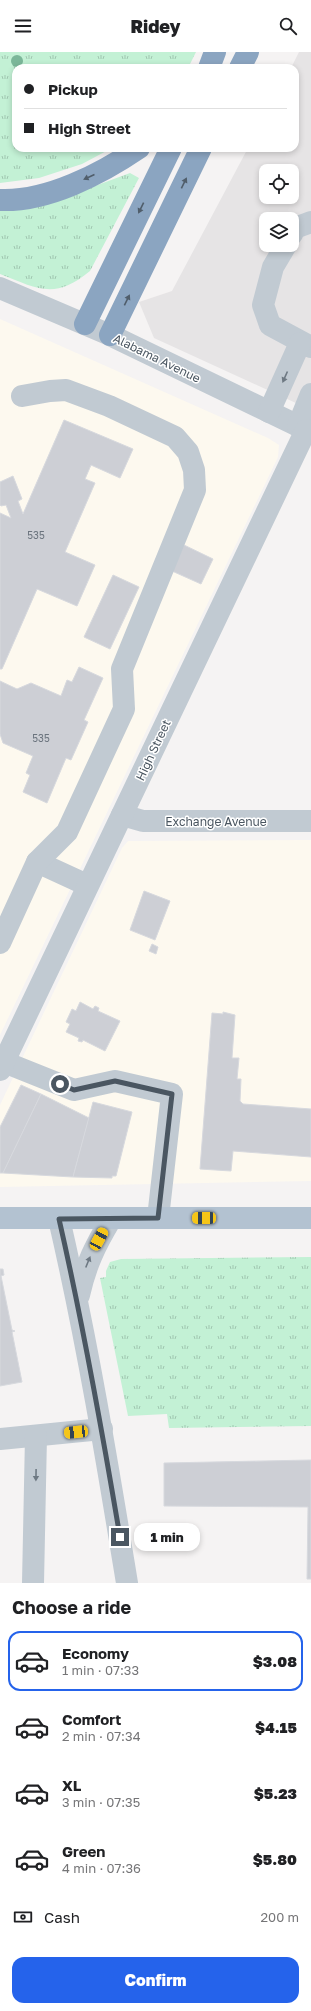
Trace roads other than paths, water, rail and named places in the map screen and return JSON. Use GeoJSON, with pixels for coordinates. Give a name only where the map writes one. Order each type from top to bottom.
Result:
{"type":"FeatureCollection","features":[{"type":"Feature","properties":{"kind":"highway"},"geometry":{"type":"LineString","coordinates":[[210,64],[215,52]]}},
{"type":"Feature","properties":{"kind":"highway"},"geometry":{"type":"LineString","coordinates":[[242,64],[248,52]]}},
{"type":"Feature","properties":{"kind":"highway"},"geometry":{"type":"LineString","coordinates":[[0,200],[33,196],[56,190],[102,171],[133,152]]}},
{"type":"Feature","properties":{"kind":"highway"},"geometry":{"type":"LineString","coordinates":[[85,324],[169,152]]}},
{"type":"Feature","properties":{"kind":"highway"},"geometry":{"type":"LineString","coordinates":[[110,335],[199,152]]}},
{"type":"Feature","properties":{"kind":"main road"},"geometry":{"type":"LineString","coordinates":[[0,1218],[311,1218]]}},
{"type":"Feature","properties":{"kind":"street"},"geometry":{"type":"LineString","coordinates":[[299,226],[311,222]]}},
{"type":"Feature","properties":{"kind":"street"},"geometry":{"type":"LineString","coordinates":[[269,412],[306,345],[270,325],[263,305],[273,268],[282,252]]}},
{"type":"Feature","properties":{"kind":"street","name":"Alabama Avenue"},"geometry":{"type":"LineString","coordinates":[[0,288],[110,335],[305,429]]}},
{"type":"Feature","properties":{"kind":"street"},"geometry":{"type":"LineString","coordinates":[[0,943],[37,862],[67,832],[124,709],[122,669],[195,490],[194,470],[188,452],[175,437],[109,406],[66,390],[22,396]]}},
{"type":"Feature","properties":{"kind":"street","name":"High Street"},"geometry":{"type":"LineString","coordinates":[[2,1066],[305,429],[311,394]]}},
{"type":"Feature","properties":{"kind":"street","name":"Exchange Avenue"},"geometry":{"type":"LineString","coordinates":[[122,815],[143,821],[311,821]]}},
{"type":"Feature","properties":{"kind":"street"},"geometry":{"type":"LineString","coordinates":[[37,862],[87,885]]}},
{"type":"Feature","properties":{"kind":"street"},"geometry":{"type":"LineString","coordinates":[[2,1066],[74,1090],[115,1081],[172,1094],[158,1218]]}},
{"type":"Feature","properties":{"kind":"street"},"geometry":{"type":"LineString","coordinates":[[59,1219],[78,1300],[102,1429],[127,1583]]}},
{"type":"Feature","properties":{"kind":"street"},"geometry":{"type":"LineString","coordinates":[[78,1300],[85,1268],[110,1219]]}},
{"type":"Feature","properties":{"kind":"street"},"geometry":{"type":"LineString","coordinates":[[0,1439],[102,1429]]}},
{"type":"Feature","properties":{"kind":"street"},"geometry":{"type":"LineString","coordinates":[[33,1583],[36,1436]]}}]}
